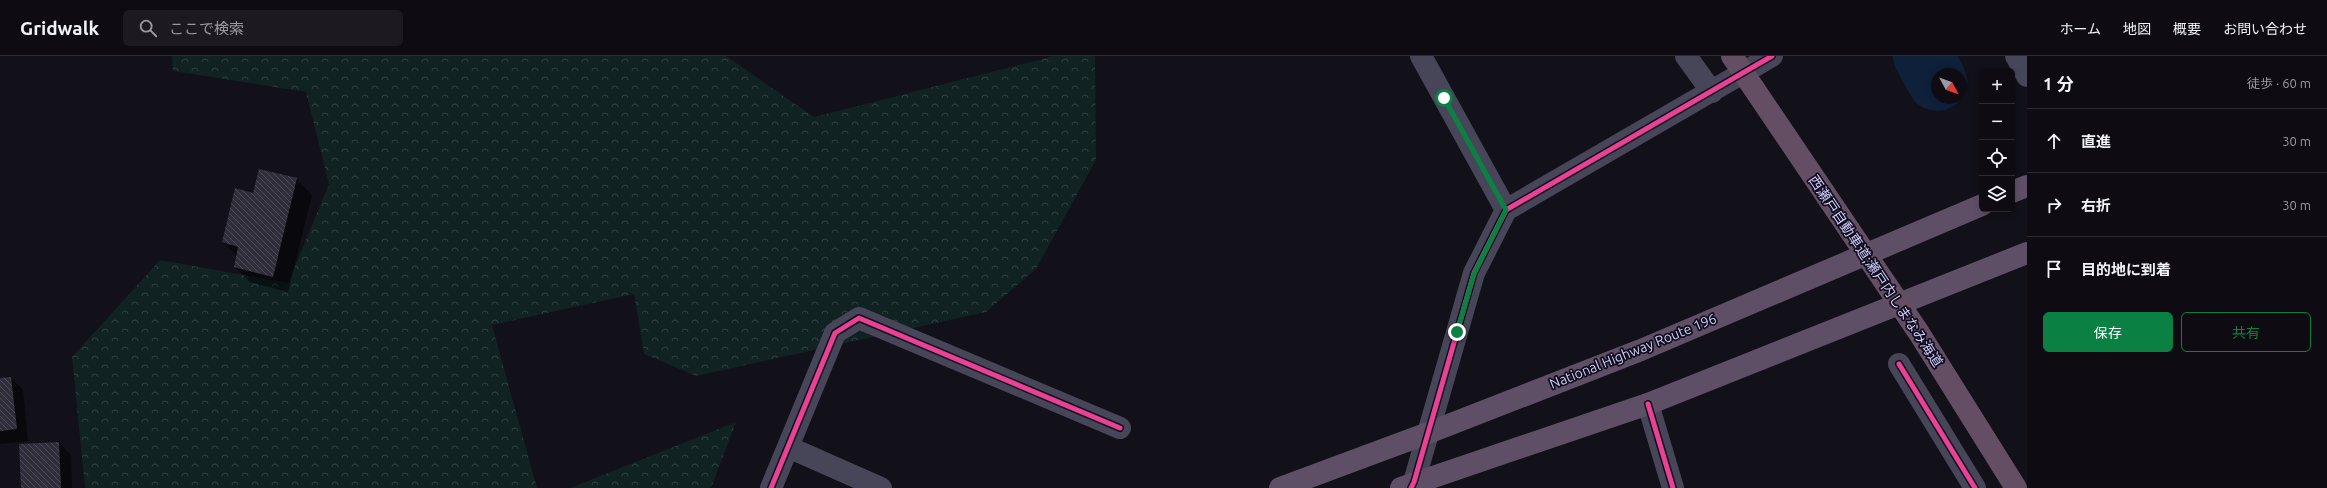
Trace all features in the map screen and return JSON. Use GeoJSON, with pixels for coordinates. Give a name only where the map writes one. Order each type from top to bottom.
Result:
{"type":"FeatureCollection","features":[{"type":"Feature","properties":{"kind":"highway","name":"西瀬戸自動車道;瀬戸内しまなみ海道"},"geometry":{"type":"LineString","coordinates":[[1732,56],[1919,333],[2016,488]]}},
{"type":"Feature","properties":{"kind":"highway"},"geometry":{"type":"LineString","coordinates":[[2015,191],[2027,186]]}},
{"type":"Feature","properties":{"kind":"highway","name":"National Highway Route 196"},"geometry":{"type":"LineString","coordinates":[[1280,488],[1428,433],[1641,350],[1979,206]]}},
{"type":"Feature","properties":{"kind":"highway"},"geometry":{"type":"LineString","coordinates":[[1419,485],[1648,404],[2027,254]]}},
{"type":"Feature","properties":{"kind":"street"},"geometry":{"type":"LineString","coordinates":[[1421,56],[1506,210]]}},
{"type":"Feature","properties":{"kind":"street"},"geometry":{"type":"LineString","coordinates":[[1686,56],[1712,92]]}},
{"type":"Feature","properties":{"kind":"street"},"geometry":{"type":"LineString","coordinates":[[1419,485],[1428,433],[1474,274],[1506,210],[1772,56]]}},
{"type":"Feature","properties":{"kind":"street"},"geometry":{"type":"LineString","coordinates":[[2016,56],[2027,76]]}},
{"type":"Feature","properties":{"kind":"street"},"geometry":{"type":"LineString","coordinates":[[771,488],[835,333],[859,318],[1120,428]]}},
{"type":"Feature","properties":{"kind":"street"},"geometry":{"type":"LineString","coordinates":[[1899,364],[1975,488]]}},
{"type":"Feature","properties":{"kind":"street"},"geometry":{"type":"LineString","coordinates":[[1648,404],[1673,488]]}},
{"type":"Feature","properties":{"kind":"street"},"geometry":{"type":"LineString","coordinates":[[788,447],[881,488]]}},
{"type":"Feature","properties":{"kind":"green space"},"geometry":{"type":"Polygon","coordinates":[[[172,56],[726,56],[814,117],[1054,56],[1095,56],[1096,160],[1036,269],[986,312],[696,376],[644,354],[634,294],[492,325],[537,488],[85,488],[72,357],[160,260],[288,283],[329,184],[306,92],[173,71],[172,56]]]}},
{"type":"Feature","properties":{"kind":"green space"},"geometry":{"type":"Polygon","coordinates":[[[736,422],[711,488],[570,488],[736,422]]]}},
{"type":"Feature","properties":{"kind":"building"},"geometry":{"type":"Polygon","coordinates":[[[259,169],[297,178],[273,277],[234,267],[238,247],[222,242],[235,188],[253,193],[259,169]]]}},
{"type":"Feature","properties":{"kind":"building"},"geometry":{"type":"Polygon","coordinates":[[[11,377],[17,429],[0,431],[0,378],[11,377]]]}},
{"type":"Feature","properties":{"kind":"building"},"geometry":{"type":"Polygon","coordinates":[[[59,442],[61,488],[21,488],[19,444],[59,442]]]}},
{"type":"Feature","properties":{"kind":"waterway"},"geometry":{"type":"LineString","coordinates":[[1923,56],[1931,70]]}},
{"type":"Feature","properties":{"kind":"cycle path"},"geometry":{"type":"LineString","coordinates":[[1411,488],[1474,273],[1506,210],[1772,56]]}},
{"type":"Feature","properties":{"kind":"cycle path"},"geometry":{"type":"LineString","coordinates":[[771,488],[835,333],[859,318],[1120,428]]}},
{"type":"Feature","properties":{"kind":"cycle path"},"geometry":{"type":"LineString","coordinates":[[1899,364],[1975,488]]}},
{"type":"Feature","properties":{"kind":"cycle path"},"geometry":{"type":"LineString","coordinates":[[1648,404],[1673,488]]}},
{"type":"Feature","properties":{"kind":"route"},"geometry":{"type":"LineString","coordinates":[[1444,98],[1506,210],[1474,274],[1457,332]]}}]}
